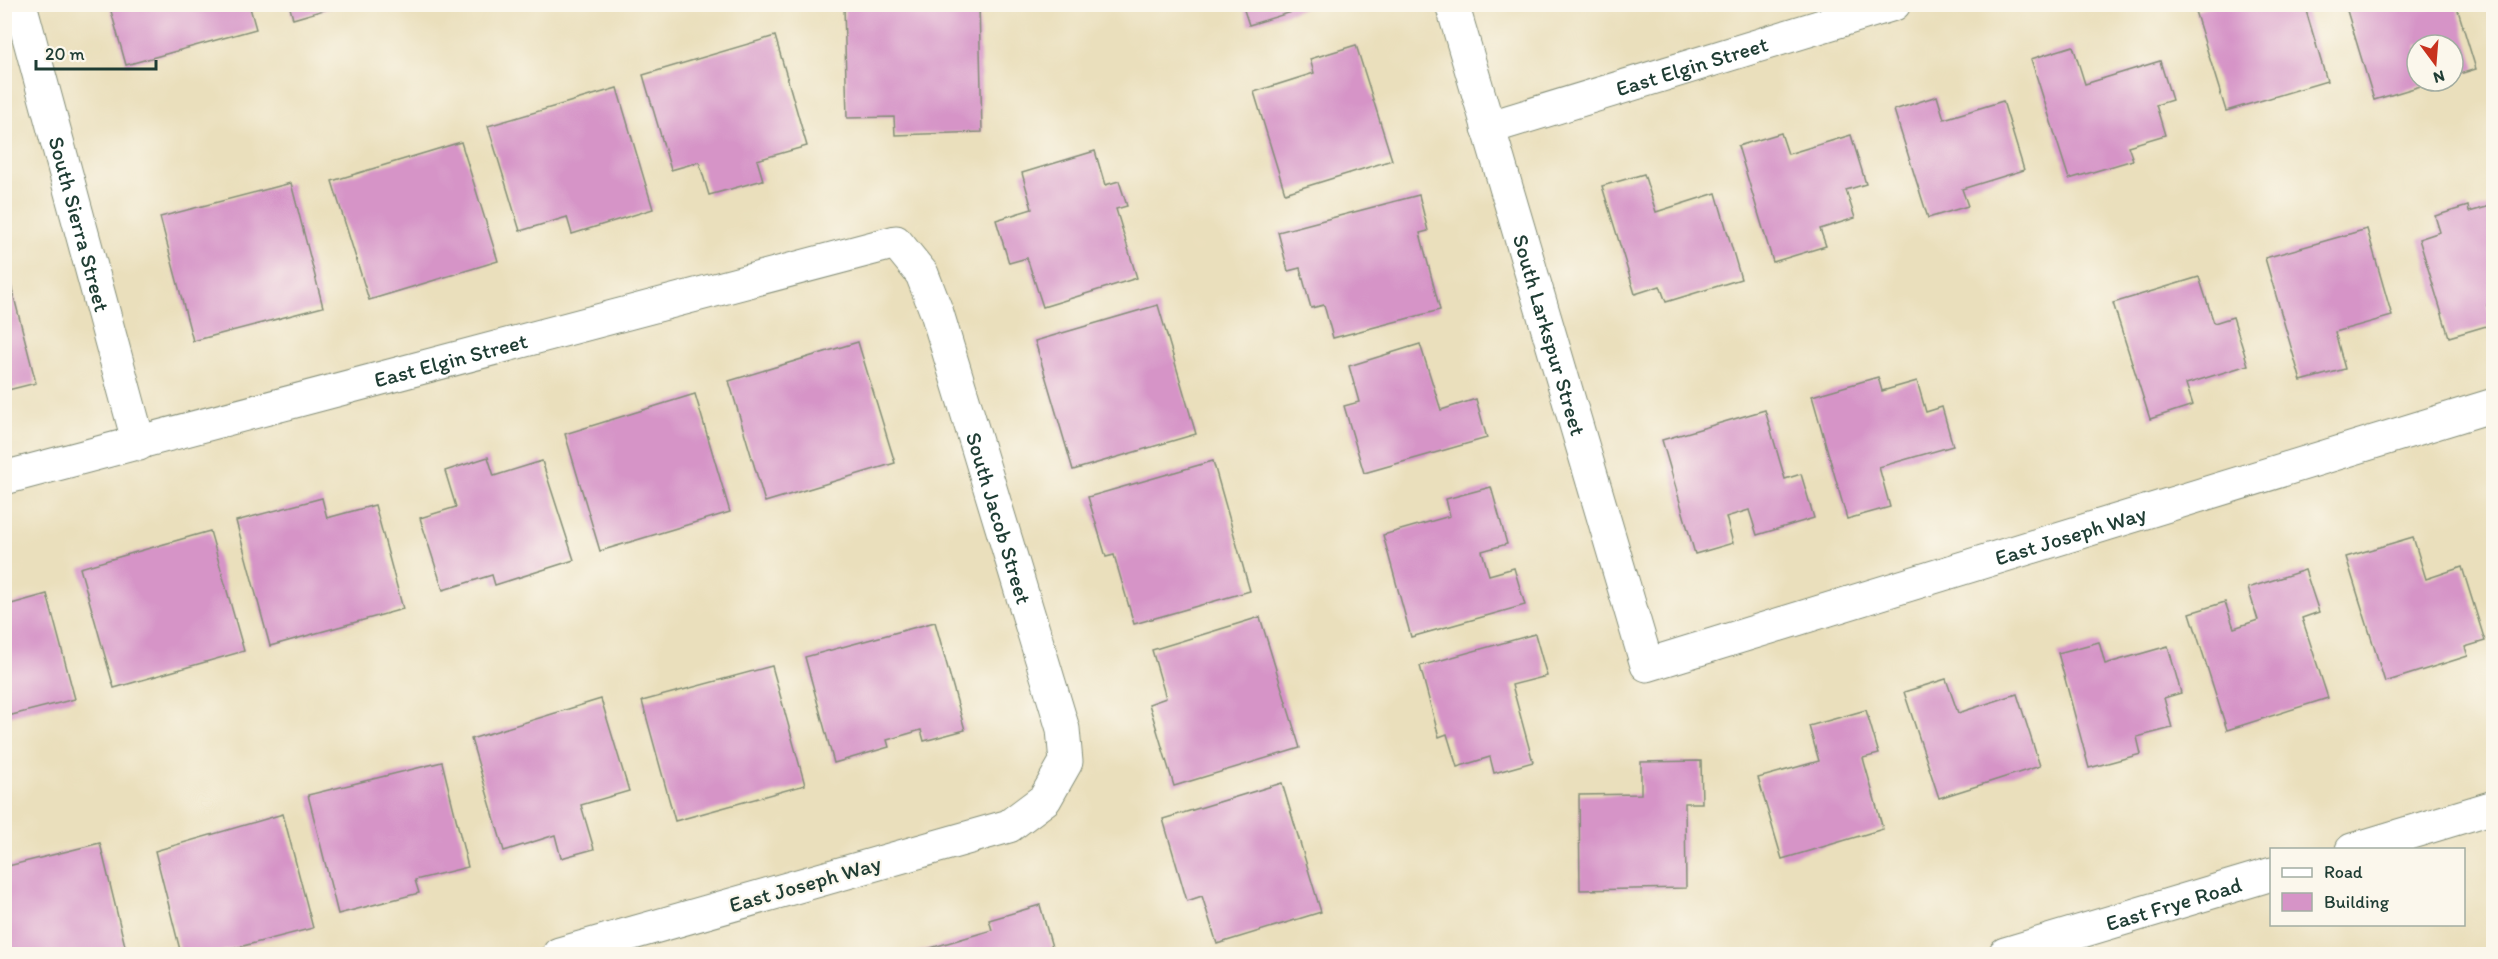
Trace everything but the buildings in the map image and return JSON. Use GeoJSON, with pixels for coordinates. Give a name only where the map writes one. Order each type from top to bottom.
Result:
{"type":"FeatureCollection","features":[{"type":"Feature","properties":{"kind":"street","name":"South Sierra Street"},"geometry":{"type":"LineString","coordinates":[[20,4],[139,444]]}},
{"type":"Feature","properties":{"kind":"street","name":"South Larkspur Street"},"geometry":{"type":"LineString","coordinates":[[1452,4],[1647,665]]}},
{"type":"Feature","properties":{"kind":"street","name":"East Elgin Street"},"geometry":{"type":"LineString","coordinates":[[1488,128],[1894,4]]}},
{"type":"Feature","properties":{"kind":"street","name":"East Elgin Street"},"geometry":{"type":"LineString","coordinates":[[4,478],[896,242]]}},
{"type":"Feature","properties":{"kind":"street","name":"South Jacob Street"},"geometry":{"type":"LineString","coordinates":[[896,242],[922,274],[937,313],[1063,729],[1066,762],[1045,799]]}},
{"type":"Feature","properties":{"kind":"street","name":"East Joseph Way"},"geometry":{"type":"LineString","coordinates":[[1647,665],[2493,405]]}},
{"type":"Feature","properties":{"kind":"street","name":"East Joseph Way"},"geometry":{"type":"LineString","coordinates":[[559,954],[1009,826],[1045,799]]}},
{"type":"Feature","properties":{"kind":"street"},"geometry":{"type":"LineString","coordinates":[[2355,848],[2493,807]]}},
{"type":"Feature","properties":{"kind":"street","name":"East Frye Road"},"geometry":{"type":"LineString","coordinates":[[2006,954],[2270,874]]}}]}
